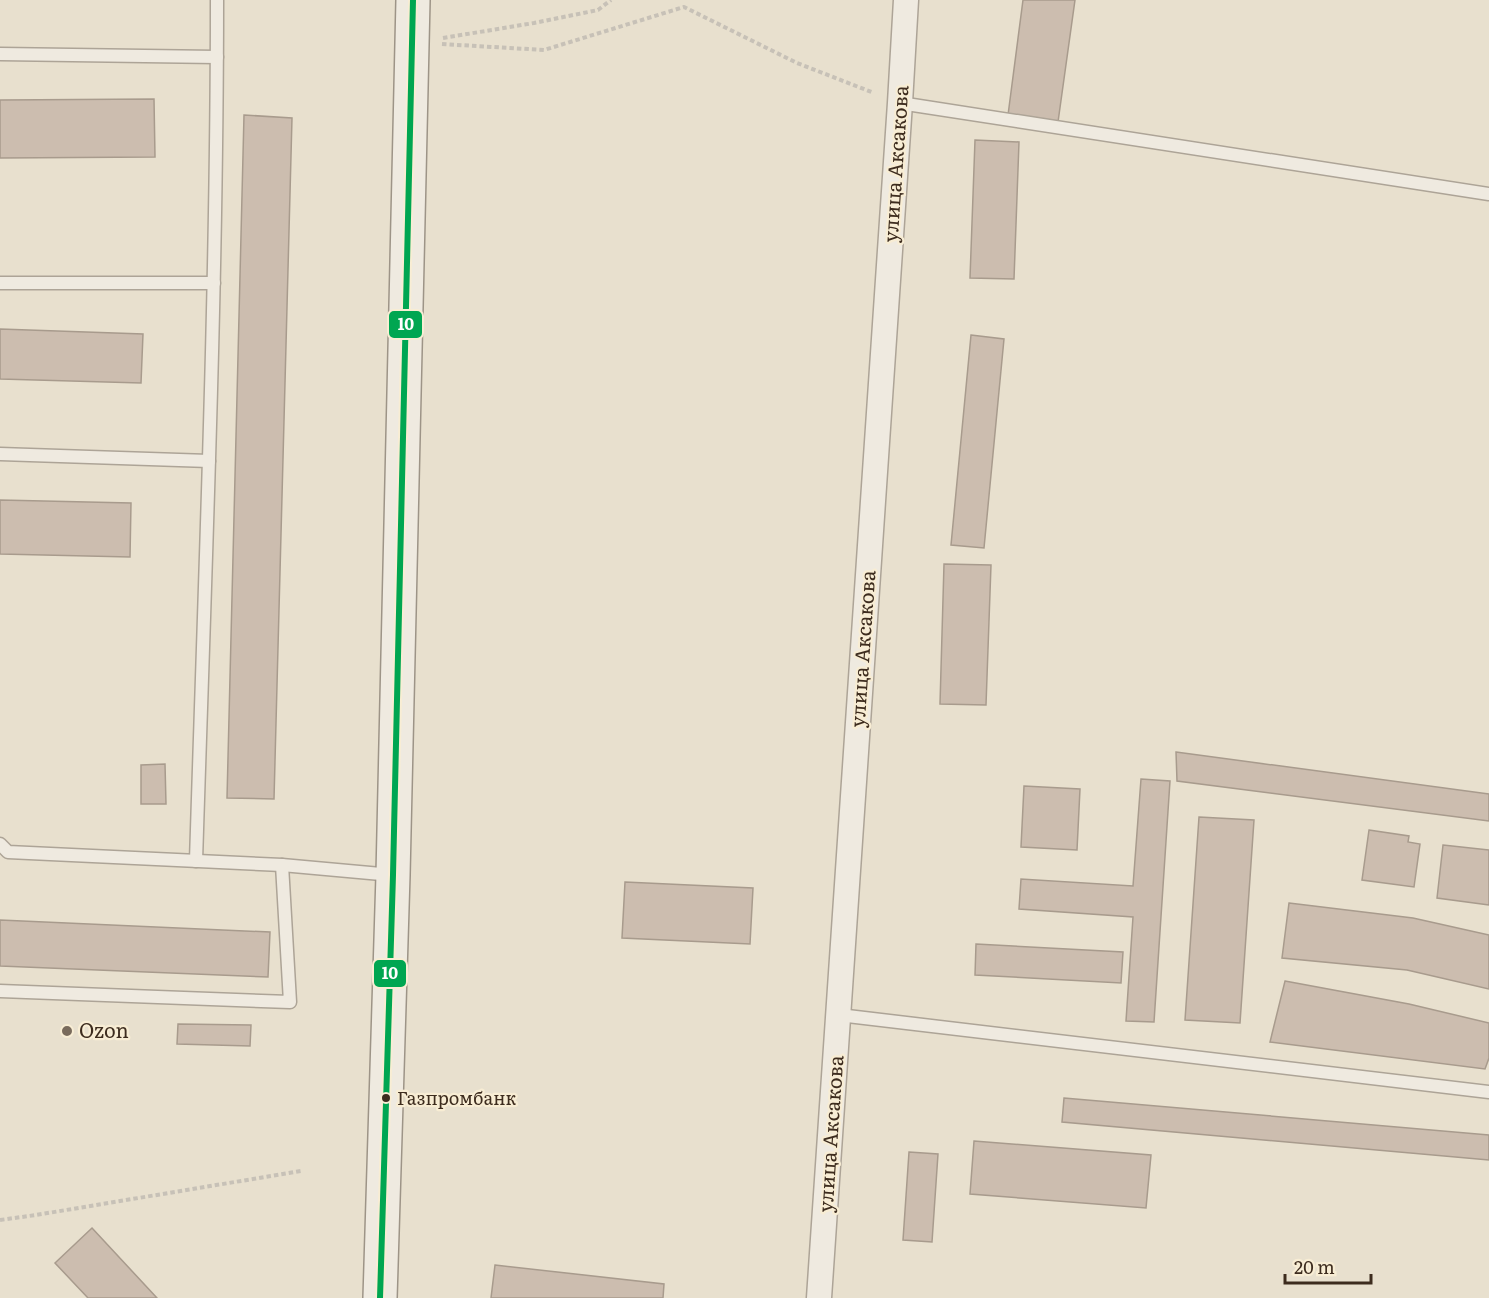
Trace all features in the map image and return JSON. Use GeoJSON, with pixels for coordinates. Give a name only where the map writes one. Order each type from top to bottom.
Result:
{"type":"FeatureCollection","features":[{"type":"Feature","properties":{"kind":"main road"},"geometry":{"type":"LineString","coordinates":[[380,1298],[393,875],[413,0]]}},
{"type":"Feature","properties":{"kind":"street","name":"улица Аксакова"},"geometry":{"type":"LineString","coordinates":[[819,1298],[906,0]]}},
{"type":"Feature","properties":{"kind":"lane"},"geometry":{"type":"LineString","coordinates":[[196,861],[214,283],[217,0]]}},
{"type":"Feature","properties":{"kind":"lane"},"geometry":{"type":"LineString","coordinates":[[0,54],[217,57]]}},
{"type":"Feature","properties":{"kind":"lane"},"geometry":{"type":"LineString","coordinates":[[900,103],[1489,194]]}},
{"type":"Feature","properties":{"kind":"lane"},"geometry":{"type":"LineString","coordinates":[[0,283],[214,283]]}},
{"type":"Feature","properties":{"kind":"lane"},"geometry":{"type":"LineString","coordinates":[[0,454],[209,460]]}},
{"type":"Feature","properties":{"kind":"lane"},"geometry":{"type":"LineString","coordinates":[[0,844],[8,852],[282,865],[393,875]]}},
{"type":"Feature","properties":{"kind":"lane"},"geometry":{"type":"LineString","coordinates":[[0,991],[290,1002],[282,865]]}},
{"type":"Feature","properties":{"kind":"lane"},"geometry":{"type":"LineString","coordinates":[[839,1015],[1489,1092]]}},
{"type":"Feature","properties":{"kind":"path"},"geometry":{"type":"LineString","coordinates":[[411,43],[598,10],[611,0]]}},
{"type":"Feature","properties":{"kind":"path"},"geometry":{"type":"LineString","coordinates":[[411,43],[544,50],[684,7],[797,63],[900,103]]}},
{"type":"Feature","properties":{"kind":"path"},"geometry":{"type":"LineString","coordinates":[[0,1220],[301,1171]]}},
{"type":"Feature","properties":{"kind":"building"},"geometry":{"type":"Polygon","coordinates":[[[1023,0],[1075,0],[1058,122],[1008,115],[1023,0]]]}},
{"type":"Feature","properties":{"kind":"building"},"geometry":{"type":"Polygon","coordinates":[[[154,99],[155,157],[0,158],[0,100],[154,99]]]}},
{"type":"Feature","properties":{"kind":"building"},"geometry":{"type":"Polygon","coordinates":[[[244,115],[292,118],[274,799],[227,798],[244,115]]]}},
{"type":"Feature","properties":{"kind":"building"},"geometry":{"type":"Polygon","coordinates":[[[975,140],[1019,142],[1014,279],[970,278],[975,140]]]}},
{"type":"Feature","properties":{"kind":"building"},"geometry":{"type":"Polygon","coordinates":[[[0,329],[143,334],[141,383],[0,379],[0,329]]]}},
{"type":"Feature","properties":{"kind":"building"},"geometry":{"type":"Polygon","coordinates":[[[971,335],[1004,339],[984,548],[951,545],[971,335]]]}},
{"type":"Feature","properties":{"kind":"building"},"geometry":{"type":"Polygon","coordinates":[[[0,500],[131,503],[130,557],[0,554],[0,500]]]}},
{"type":"Feature","properties":{"kind":"building"},"geometry":{"type":"Polygon","coordinates":[[[944,564],[991,565],[986,705],[940,704],[944,564]]]}},
{"type":"Feature","properties":{"kind":"building"},"geometry":{"type":"Polygon","coordinates":[[[1176,752],[1489,794],[1489,821],[1177,781],[1176,752]]]}},
{"type":"Feature","properties":{"kind":"building"},"geometry":{"type":"Polygon","coordinates":[[[165,764],[166,804],[141,804],[141,765],[165,764]]]}},
{"type":"Feature","properties":{"kind":"building"},"geometry":{"type":"Polygon","coordinates":[[[1141,779],[1170,781],[1154,1022],[1126,1021],[1133,917],[1019,909],[1021,879],[1133,886],[1141,779]]]}},
{"type":"Feature","properties":{"kind":"building"},"geometry":{"type":"Polygon","coordinates":[[[1024,786],[1080,789],[1077,850],[1021,847],[1024,786]]]}},
{"type":"Feature","properties":{"kind":"building"},"geometry":{"type":"Polygon","coordinates":[[[1199,817],[1254,820],[1240,1023],[1185,1020],[1199,817]]]}},
{"type":"Feature","properties":{"kind":"building"},"geometry":{"type":"Polygon","coordinates":[[[1369,830],[1409,836],[1408,842],[1420,844],[1414,887],[1362,880],[1369,830]]]}},
{"type":"Feature","properties":{"kind":"building"},"geometry":{"type":"Polygon","coordinates":[[[1443,845],[1489,850],[1489,905],[1437,898],[1443,845]]]}},
{"type":"Feature","properties":{"kind":"building"},"geometry":{"type":"Polygon","coordinates":[[[625,882],[753,888],[750,944],[622,938],[625,882]]]}},
{"type":"Feature","properties":{"kind":"building"},"geometry":{"type":"Polygon","coordinates":[[[1289,903],[1413,918],[1489,935],[1489,989],[1407,970],[1282,958],[1289,903]]]}},
{"type":"Feature","properties":{"kind":"building"},"geometry":{"type":"Polygon","coordinates":[[[0,920],[270,932],[268,977],[0,966],[0,920]]]}},
{"type":"Feature","properties":{"kind":"building"},"geometry":{"type":"Polygon","coordinates":[[[976,944],[1123,952],[1121,983],[975,975],[976,944]]]}},
{"type":"Feature","properties":{"kind":"building"},"geometry":{"type":"Polygon","coordinates":[[[1285,981],[1409,1004],[1489,1023],[1489,1058],[1485,1069],[1270,1042],[1285,981]]]}},
{"type":"Feature","properties":{"kind":"building"},"geometry":{"type":"Polygon","coordinates":[[[178,1024],[251,1025],[250,1046],[177,1044],[178,1024]]]}},
{"type":"Feature","properties":{"kind":"building"},"geometry":{"type":"Polygon","coordinates":[[[1064,1098],[1489,1135],[1489,1160],[1062,1122],[1064,1098]]]}},
{"type":"Feature","properties":{"kind":"building"},"geometry":{"type":"Polygon","coordinates":[[[974,1141],[1151,1155],[1146,1208],[970,1194],[974,1141]]]}},
{"type":"Feature","properties":{"kind":"building"},"geometry":{"type":"Polygon","coordinates":[[[909,1152],[938,1154],[932,1242],[903,1240],[909,1152]]]}},
{"type":"Feature","properties":{"kind":"building"},"geometry":{"type":"Polygon","coordinates":[[[92,1228],[157,1298],[88,1298],[55,1263],[92,1228]]]}},
{"type":"Feature","properties":{"kind":"building"},"geometry":{"type":"Polygon","coordinates":[[[495,1265],[664,1284],[663,1298],[491,1298],[495,1265]]]}},
{"type":"Feature","properties":{"kind":"transit line","name":"10"},"geometry":{"type":"LineString","coordinates":[[380,1298],[393,875],[413,0]]}},
{"type":"Feature","properties":{"kind":"place","name":"Ozon"},"geometry":{"type":"Point","coordinates":[67,1031]}},
{"type":"Feature","properties":{"kind":"place","name":"Газпромбанк"},"geometry":{"type":"Point","coordinates":[386,1098]}}]}
